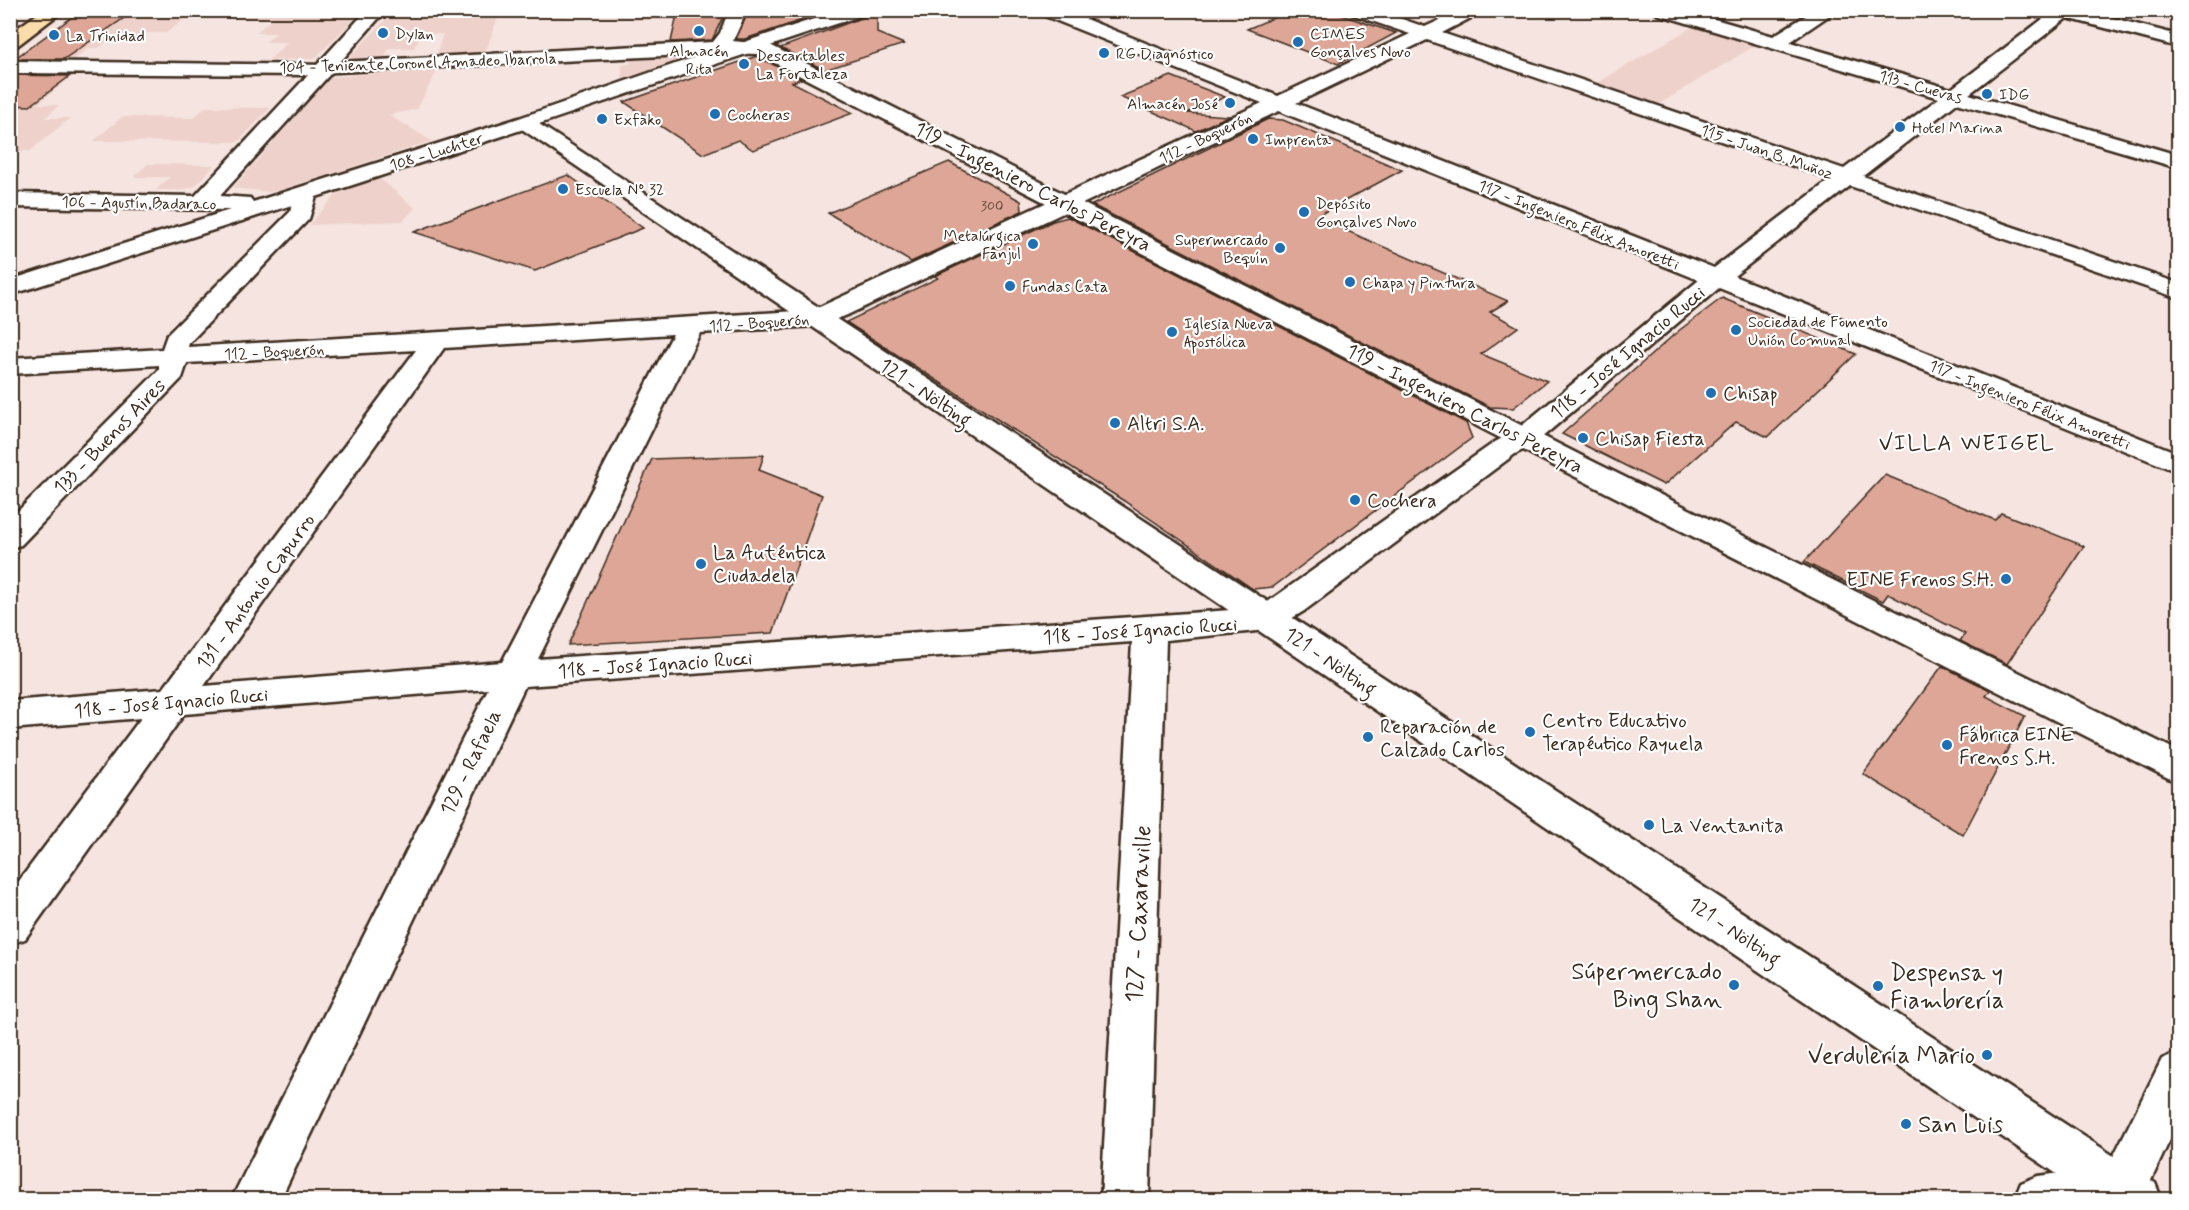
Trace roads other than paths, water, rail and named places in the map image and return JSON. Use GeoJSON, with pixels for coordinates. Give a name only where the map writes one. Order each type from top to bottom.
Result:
{"type":"FeatureCollection","features":[{"type":"Feature","properties":{"kind":"main road"},"geometry":{"type":"LineString","coordinates":[[10,28],[36,10]]}},
{"type":"Feature","properties":{"kind":"main road"},"geometry":{"type":"LineString","coordinates":[[10,42],[55,10]]}},
{"type":"Feature","properties":{"kind":"street"},"geometry":{"type":"LineString","coordinates":[[201,203],[377,10]]}},
{"type":"Feature","properties":{"kind":"street"},"geometry":{"type":"LineString","coordinates":[[715,54],[729,34],[738,10]]}},
{"type":"Feature","properties":{"kind":"street"},"geometry":{"type":"LineString","coordinates":[[753,46],[860,10]]}},
{"type":"Feature","properties":{"kind":"street","name":"117 - Ingeniero Félix Amoretti"},"geometry":{"type":"LineString","coordinates":[[1046,10],[2178,464]]}},
{"type":"Feature","properties":{"kind":"street","name":"115 - Juan B. Muñoz"},"geometry":{"type":"LineString","coordinates":[[1357,10],[2178,291]]}},
{"type":"Feature","properties":{"kind":"street","name":"112 - Boquerón"},"geometry":{"type":"LineString","coordinates":[[10,366],[816,318],[836,311],[1477,10]]}},
{"type":"Feature","properties":{"kind":"street","name":"113 - Cuevas"},"geometry":{"type":"LineString","coordinates":[[1663,10],[2178,162]]}},
{"type":"Feature","properties":{"kind":"street"},"geometry":{"type":"LineString","coordinates":[[1775,43],[1828,10]]}},
{"type":"Feature","properties":{"kind":"street"},"geometry":{"type":"LineString","coordinates":[[2063,11],[2178,41]]}},
{"type":"Feature","properties":{"kind":"street","name":"118 - José Ignacio Rucci"},"geometry":{"type":"LineString","coordinates":[[10,715],[513,674],[1150,629],[1267,618],[1292,603],[1505,448],[1524,438],[1715,279],[2063,11]]}},
{"type":"Feature","properties":{"kind":"street","name":"104 - Teniente Coronel Amadeo Ibarrola"},"geometry":{"type":"LineString","coordinates":[[10,67],[324,69],[715,54],[753,46]]}},
{"type":"Feature","properties":{"kind":"street","name":"119 - Ingeniero Carlos Pereyra"},"geometry":{"type":"LineString","coordinates":[[753,46],[2178,768]]}},
{"type":"Feature","properties":{"kind":"street","name":"108 - Luchter"},"geometry":{"type":"LineString","coordinates":[[10,288],[268,203],[523,123],[715,54]]}},
{"type":"Feature","properties":{"kind":"street","name":"121 - Nölting"},"geometry":{"type":"LineString","coordinates":[[523,123],[2130,1194]]}},
{"type":"Feature","properties":{"kind":"street","name":"133 - Buenos Aires"},"geometry":{"type":"LineString","coordinates":[[10,538],[172,372],[176,357],[176,341],[301,214],[306,191]]}},
{"type":"Feature","properties":{"kind":"street","name":"106 - Agustín Badaraco"},"geometry":{"type":"LineString","coordinates":[[10,200],[268,203]]}},
{"type":"Feature","properties":{"kind":"street","name":"129 - Rafaela"},"geometry":{"type":"LineString","coordinates":[[255,1200],[513,674],[690,327]]}},
{"type":"Feature","properties":{"kind":"street","name":"131 - Antonio Capurro"},"geometry":{"type":"LineString","coordinates":[[10,926],[176,701],[435,342]]}},
{"type":"Feature","properties":{"kind":"street","name":"127 - Caxaraville"},"geometry":{"type":"LineString","coordinates":[[1125,1200],[1150,629]]}},
{"type":"Feature","properties":{"kind":"street"},"geometry":{"type":"LineString","coordinates":[[2038,1200],[2130,1194],[2178,1074]]}},
{"type":"Feature","properties":{"kind":"place","name":"Almacén Rita"},"geometry":{"type":"Point","coordinates":[699,31]}},
{"type":"Feature","properties":{"kind":"place","name":"Dylan"},"geometry":{"type":"Point","coordinates":[383,33]}},
{"type":"Feature","properties":{"kind":"place","name":"La Trinidad"},"geometry":{"type":"Point","coordinates":[54,35]}},
{"type":"Feature","properties":{"kind":"place","name":"CIMES Gonçalves Novo"},"geometry":{"type":"Point","coordinates":[1298,42]}},
{"type":"Feature","properties":{"kind":"place","name":"RG Diagnóstico"},"geometry":{"type":"Point","coordinates":[1104,53]}},
{"type":"Feature","properties":{"kind":"place","name":"Descartables La Fortaleza"},"geometry":{"type":"Point","coordinates":[744,64]}},
{"type":"Feature","properties":{"kind":"place","name":"IDG"},"geometry":{"type":"Point","coordinates":[1987,94]}},
{"type":"Feature","properties":{"kind":"place","name":"Almacén José"},"geometry":{"type":"Point","coordinates":[1230,103]}},
{"type":"Feature","properties":{"kind":"place","name":"Cocheras"},"geometry":{"type":"Point","coordinates":[715,114]}},
{"type":"Feature","properties":{"kind":"place","name":"Exfako"},"geometry":{"type":"Point","coordinates":[602,119]}},
{"type":"Feature","properties":{"kind":"place","name":"Hotel Marina"},"geometry":{"type":"Point","coordinates":[1900,127]}},
{"type":"Feature","properties":{"kind":"place","name":"Imprenta"},"geometry":{"type":"Point","coordinates":[1253,139]}},
{"type":"Feature","properties":{"kind":"place","name":"Escuela Nº 32"},"geometry":{"type":"Point","coordinates":[563,189]}},
{"type":"Feature","properties":{"kind":"place","name":"Depósito Gonçalves Novo"},"geometry":{"type":"Point","coordinates":[1304,212]}},
{"type":"Feature","properties":{"kind":"place","name":"Metalúrgica Fanjul"},"geometry":{"type":"Point","coordinates":[1033,244]}},
{"type":"Feature","properties":{"kind":"place","name":"Supermercado Bequín"},"geometry":{"type":"Point","coordinates":[1280,248]}},
{"type":"Feature","properties":{"kind":"place","name":"Chapa y Pintura"},"geometry":{"type":"Point","coordinates":[1350,282]}},
{"type":"Feature","properties":{"kind":"place","name":"Fundas Cata"},"geometry":{"type":"Point","coordinates":[1010,286]}},
{"type":"Feature","properties":{"kind":"place","name":"Sociedad de Fomento Unión Comunal"},"geometry":{"type":"Point","coordinates":[1736,330]}},
{"type":"Feature","properties":{"kind":"place","name":"Iglesia Nueva Apostólica"},"geometry":{"type":"Point","coordinates":[1172,332]}},
{"type":"Feature","properties":{"kind":"place","name":"Chisap"},"geometry":{"type":"Point","coordinates":[1711,393]}},
{"type":"Feature","properties":{"kind":"place","name":"Altri S.A."},"geometry":{"type":"Point","coordinates":[1115,423]}},
{"type":"Feature","properties":{"kind":"place","name":"Chisap Fiesta"},"geometry":{"type":"Point","coordinates":[1583,438]}},
{"type":"Feature","properties":{"kind":"place","name":"Cochera"},"geometry":{"type":"Point","coordinates":[1355,500]}},
{"type":"Feature","properties":{"kind":"place","name":"La Auténtica Ciudadela"},"geometry":{"type":"Point","coordinates":[701,564]}},
{"type":"Feature","properties":{"kind":"place","name":"EINE Frenos S.H."},"geometry":{"type":"Point","coordinates":[2006,579]}},
{"type":"Feature","properties":{"kind":"place","name":"Centro Educativo Terapéutico Rayuela"},"geometry":{"type":"Point","coordinates":[1530,732]}},
{"type":"Feature","properties":{"kind":"place","name":"Reparación de Calzado Carlos"},"geometry":{"type":"Point","coordinates":[1368,737]}},
{"type":"Feature","properties":{"kind":"place","name":"Fábrica EINE Frenos S.H."},"geometry":{"type":"Point","coordinates":[1947,745]}},
{"type":"Feature","properties":{"kind":"place","name":"La Ventanita"},"geometry":{"type":"Point","coordinates":[1649,825]}},
{"type":"Feature","properties":{"kind":"place","name":"Súpermercado Bing Shan"},"geometry":{"type":"Point","coordinates":[1734,985]}},
{"type":"Feature","properties":{"kind":"place","name":"Despensa y Fiambrería"},"geometry":{"type":"Point","coordinates":[1878,986]}},
{"type":"Feature","properties":{"kind":"place","name":"Verdulería Mario"},"geometry":{"type":"Point","coordinates":[1987,1055]}},
{"type":"Feature","properties":{"kind":"place","name":"San Luis"},"geometry":{"type":"Point","coordinates":[1906,1124]}},
{"type":"Feature","properties":{"kind":"district","name":"VILLA WEIGEL"},"geometry":{"type":"Point","coordinates":[1967,442]}}]}
